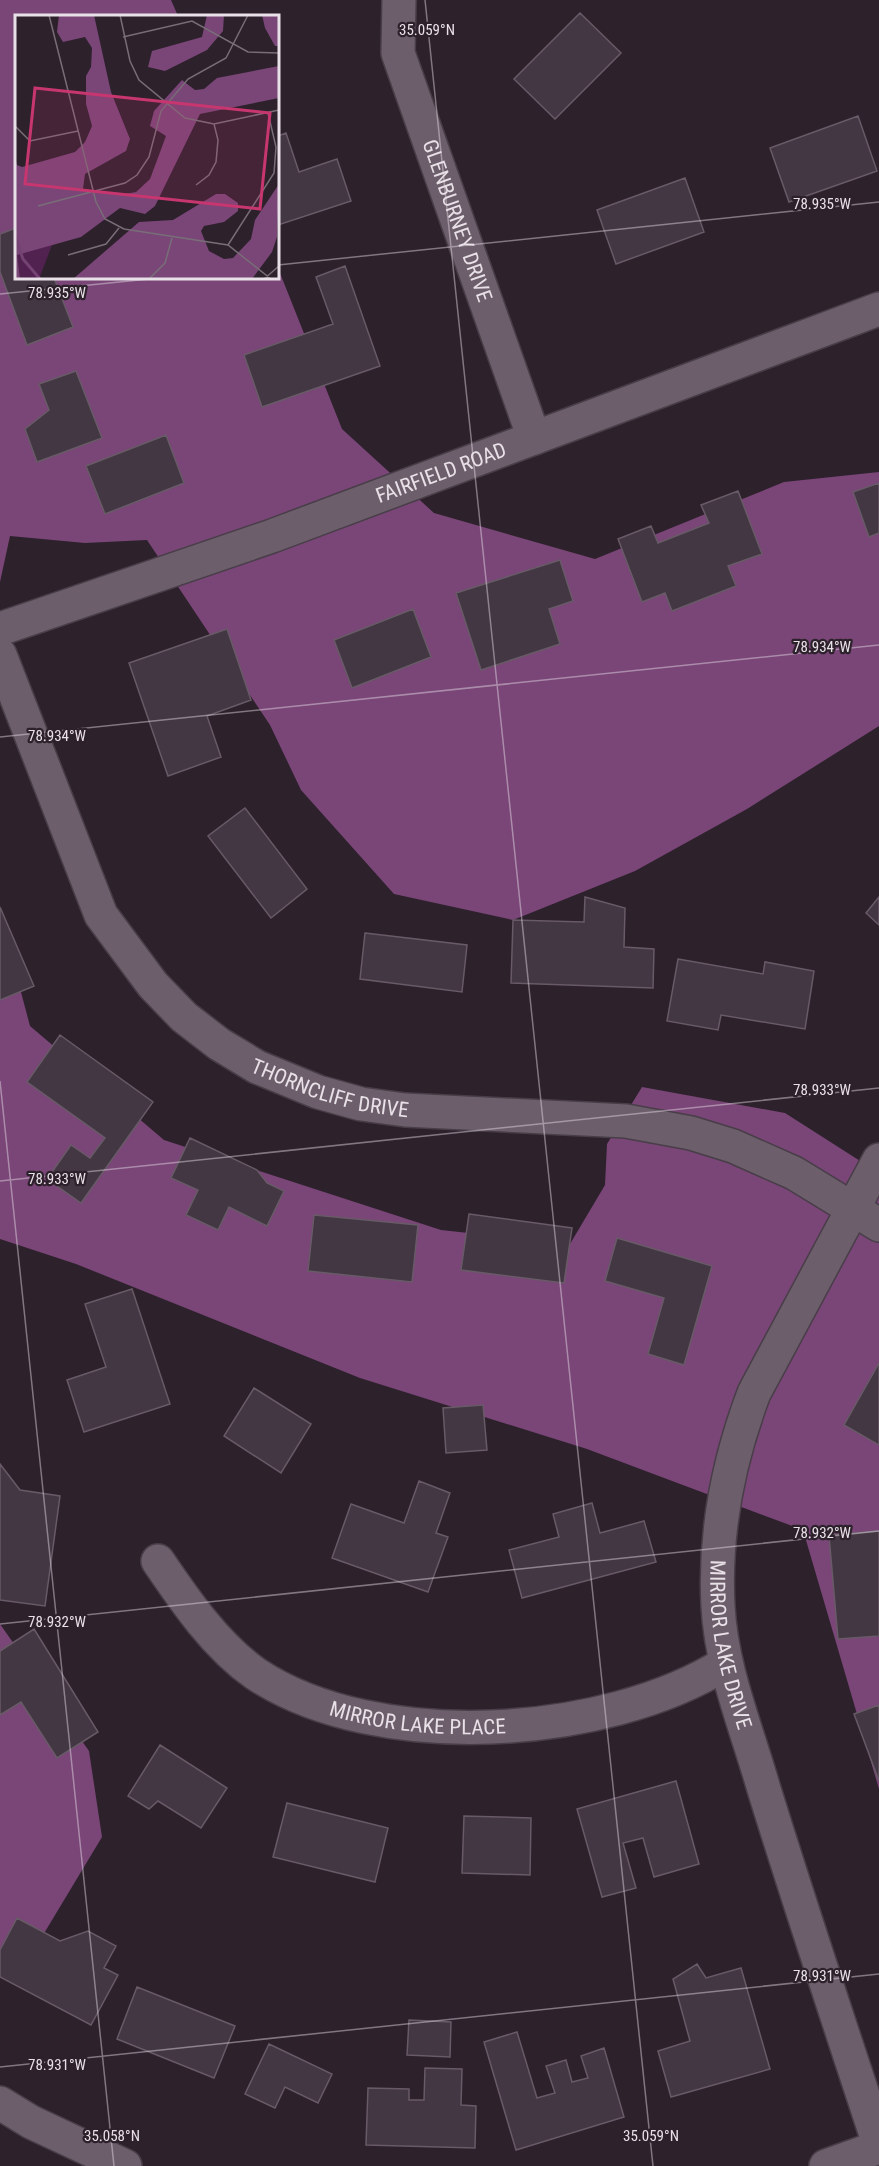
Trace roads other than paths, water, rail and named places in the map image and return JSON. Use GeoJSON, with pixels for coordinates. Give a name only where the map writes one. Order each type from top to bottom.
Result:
{"type":"FeatureCollection","features":[{"type":"Feature","properties":{"kind":"street","name":"GLENBURNEY DRIVE"},"geometry":{"type":"LineString","coordinates":[[399,0],[398,52],[534,438]]}},
{"type":"Feature","properties":{"kind":"street","name":"FAIRFIELD ROAD"},"geometry":{"type":"LineString","coordinates":[[0,629],[273,536],[879,309]]}},
{"type":"Feature","properties":{"kind":"street","name":"THORNCLIFF DRIVE"},"geometry":{"type":"LineString","coordinates":[[0,655],[100,915],[153,986],[184,1017],[219,1044],[257,1067],[318,1092],[361,1104],[405,1110],[626,1121],[692,1133],[733,1146],[794,1173],[865,1217]]}},
{"type":"Feature","properties":{"kind":"street","name":"MIRROR LAKE DRIVE"},"geometry":{"type":"LineString","coordinates":[[879,1160],[865,1217],[754,1393],[739,1434],[722,1498],[716,1565],[718,1608],[726,1663],[790,1872],[879,2145]]}},
{"type":"Feature","properties":{"kind":"street","name":"MIRROR LAKE PLACE"},"geometry":{"type":"LineString","coordinates":[[158,1561],[200,1622],[255,1673],[299,1697],[340,1712],[383,1722],[449,1728],[516,1725],[581,1716],[645,1699],[707,1675],[726,1663]]}},
{"type":"Feature","properties":{"kind":"street"},"geometry":{"type":"LineString","coordinates":[[0,2103],[31,2122],[125,2166]]}},
{"type":"Feature","properties":{"kind":"street"},"geometry":{"type":"LineString","coordinates":[[826,2166],[879,2145]]}}]}
